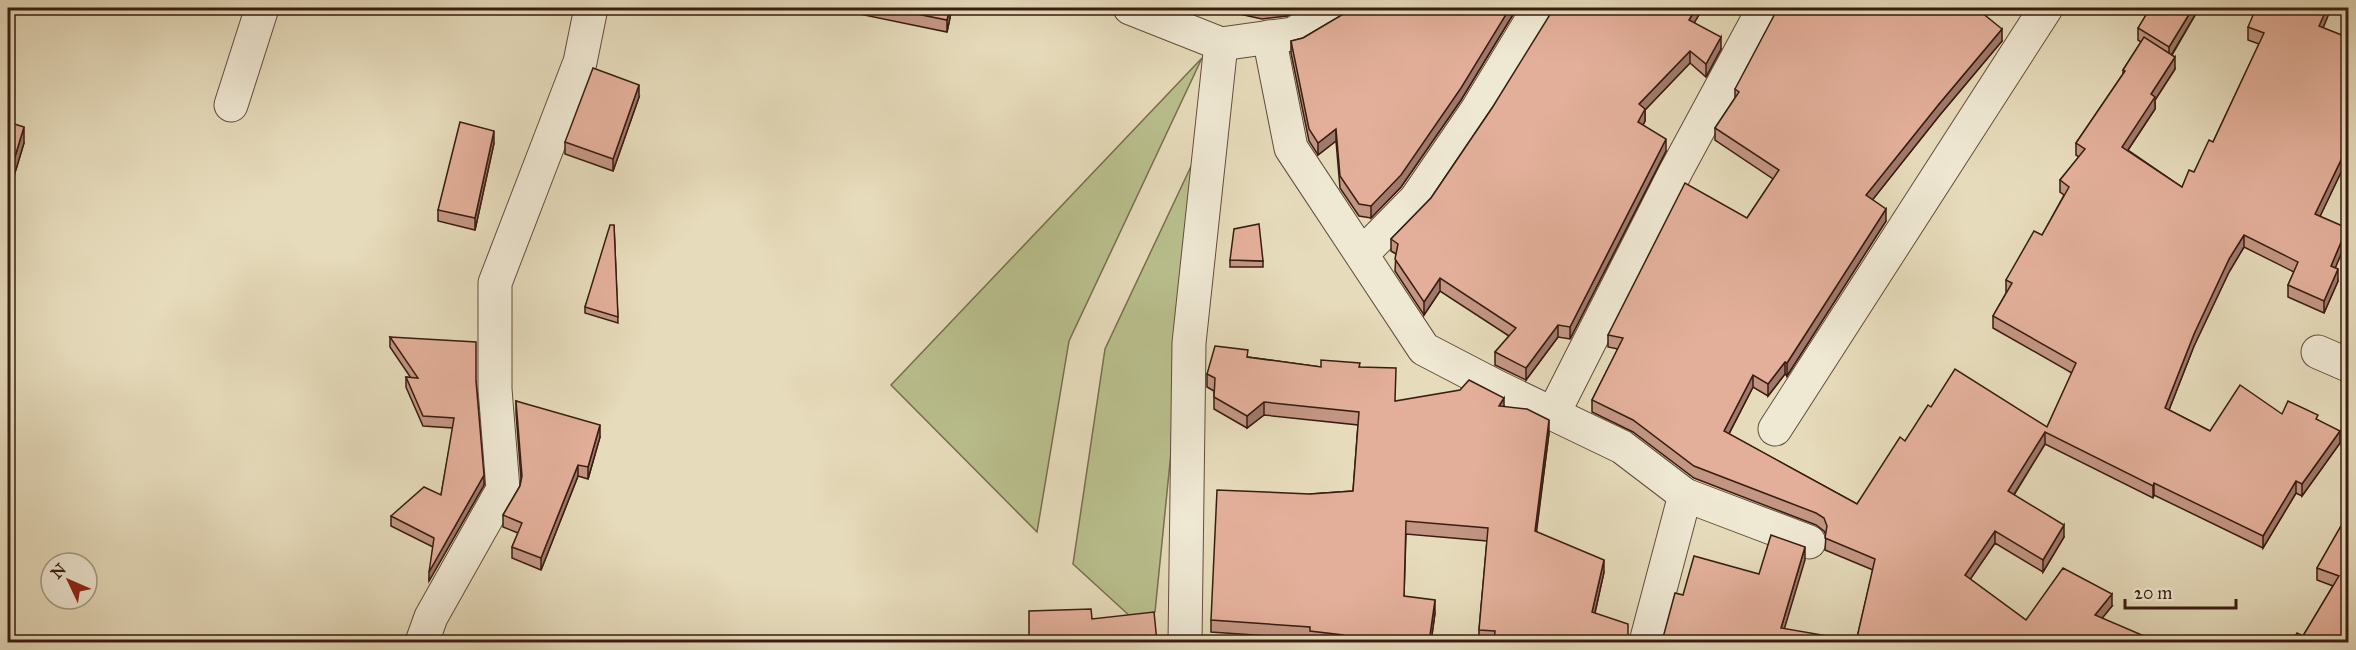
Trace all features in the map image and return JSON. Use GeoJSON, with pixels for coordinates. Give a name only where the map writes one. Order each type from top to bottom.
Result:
{"type":"FeatureCollection","features":[{"type":"Feature","properties":{"kind":"street"},"geometry":{"type":"LineString","coordinates":[[231,105],[262,8]]}},
{"type":"Feature","properties":{"kind":"street"},"geometry":{"type":"LineString","coordinates":[[422,642],[430,617],[504,489],[495,389],[495,283],[580,62],[591,8]]}},
{"type":"Feature","properties":{"kind":"street"},"geometry":{"type":"LineString","coordinates":[[1130,8],[1221,44],[1293,34],[1337,8]]}},
{"type":"Feature","properties":{"kind":"street"},"geometry":{"type":"LineString","coordinates":[[1362,254],[1416,199],[1477,110],[1539,8]]}},
{"type":"Feature","properties":{"kind":"street"},"geometry":{"type":"LineString","coordinates":[[1553,414],[1676,171],[1764,8]]}},
{"type":"Feature","properties":{"kind":"street"},"geometry":{"type":"LineString","coordinates":[[1775,429],[2046,8]]}},
{"type":"Feature","properties":{"kind":"street"},"geometry":{"type":"LineString","coordinates":[[1269,37],[1291,148],[1424,349],[1622,447],[1685,495],[1809,542]]}},
{"type":"Feature","properties":{"kind":"street"},"geometry":{"type":"LineString","coordinates":[[1185,642],[1189,343],[1221,44]]}},
{"type":"Feature","properties":{"kind":"street"},"geometry":{"type":"LineString","coordinates":[[2318,352],[2349,365]]}},
{"type":"Feature","properties":{"kind":"street"},"geometry":{"type":"LineString","coordinates":[[1646,642],[1685,495]]}},
{"type":"Feature","properties":{"kind":"green space"},"geometry":{"type":"Polygon","coordinates":[[[1202,58],[1069,341],[1037,532],[891,385],[1202,58]]]}},
{"type":"Feature","properties":{"kind":"green space"},"geometry":{"type":"Polygon","coordinates":[[[1202,143],[1155,612],[1132,618],[1073,564],[1105,349],[1202,143]]]}},
{"type":"Feature","properties":{"kind":"building"},"geometry":{"type":"Polygon","coordinates":[[[887,8],[950,8],[947,20],[887,8]]]}},
{"type":"Feature","properties":{"kind":"building"},"geometry":{"type":"Polygon","coordinates":[[[1351,8],[1510,8],[1461,88],[1401,175],[1371,206],[1359,204],[1340,176],[1336,129],[1318,143],[1309,129],[1291,41],[1303,38],[1351,8]]]}},
{"type":"Feature","properties":{"kind":"building"},"geometry":{"type":"Polygon","coordinates":[[[1554,8],[1696,8],[1689,20],[1721,37],[1706,64],[1690,51],[1639,104],[1645,109],[1638,122],[1666,139],[1570,327],[1558,325],[1526,368],[1495,352],[1516,328],[1440,278],[1424,302],[1395,259],[1398,244],[1391,239],[1431,198],[1492,108],[1554,8]]]}},
{"type":"Feature","properties":{"kind":"building"},"geometry":{"type":"Polygon","coordinates":[[[1778,8],[1976,8],[2002,29],[1866,195],[1886,209],[1787,363],[1785,362],[1768,384],[1753,375],[1724,431],[1857,504],[1900,437],[1905,441],[1928,405],[1931,407],[1955,369],[2047,427],[2076,363],[1993,316],[2012,283],[2006,280],[2034,231],[2042,235],[2069,187],[2060,180],[2085,149],[2076,143],[2125,71],[2123,70],[2144,37],[2175,57],[2151,94],[2155,97],[2122,147],[2182,187],[2189,170],[2194,172],[2209,140],[2213,142],[2264,33],[2248,27],[2256,8],[2327,8],[2319,26],[2349,38],[2349,158],[2343,156],[2315,214],[2347,228],[2331,266],[2338,269],[2324,301],[2288,285],[2298,262],[2244,235],[2229,259],[2194,334],[2165,408],[2210,431],[2240,385],[2282,414],[2288,401],[2318,415],[2316,419],[2340,431],[2302,484],[2296,481],[2263,536],[2154,483],[2153,486],[2045,432],[2008,491],[2064,525],[2043,560],[1995,531],[1965,575],[2026,620],[2063,568],[2112,594],[2095,615],[2158,642],[1856,642],[1875,559],[1825,538],[1827,526],[1824,518],[1816,513],[1694,466],[1633,420],[1592,400],[1623,338],[1608,335],[1685,183],[1747,218],[1779,170],[1715,128],[1739,92],[1735,89],[1778,8]]]}},
{"type":"Feature","properties":{"kind":"building"},"geometry":{"type":"Polygon","coordinates":[[[2150,8],[2193,8],[2169,47],[2138,28],[2150,8]]]}},
{"type":"Feature","properties":{"kind":"building"},"geometry":{"type":"Polygon","coordinates":[[[593,68],[639,85],[613,159],[565,142],[593,68]]]}},
{"type":"Feature","properties":{"kind":"building"},"geometry":{"type":"Polygon","coordinates":[[[8,122],[24,127],[10,173],[8,172],[8,122]]]}},
{"type":"Feature","properties":{"kind":"building"},"geometry":{"type":"Polygon","coordinates":[[[460,122],[494,131],[475,218],[438,210],[460,122]]]}},
{"type":"Feature","properties":{"kind":"building"},"geometry":{"type":"Polygon","coordinates":[[[1259,224],[1263,261],[1230,260],[1234,229],[1259,224]]]}},
{"type":"Feature","properties":{"kind":"building"},"geometry":{"type":"Polygon","coordinates":[[[610,225],[614,225],[618,317],[585,307],[610,225]]]}},
{"type":"Feature","properties":{"kind":"building"},"geometry":{"type":"Polygon","coordinates":[[[390,337],[476,342],[476,381],[484,475],[429,572],[434,538],[391,516],[424,487],[441,495],[454,418],[423,416],[406,377],[418,378],[390,337]]]}},
{"type":"Feature","properties":{"kind":"building"},"geometry":{"type":"Polygon","coordinates":[[[1215,346],[1248,350],[1247,357],[1321,367],[1321,360],[1360,363],[1359,367],[1396,368],[1395,401],[1460,390],[1469,380],[1504,398],[1499,406],[1527,409],[1549,420],[1535,531],[1604,560],[1592,612],[1628,624],[1628,635],[1633,642],[1494,642],[1495,631],[1479,630],[1488,528],[1406,521],[1404,596],[1435,600],[1429,642],[1342,642],[1343,635],[1310,631],[1310,627],[1211,620],[1217,490],[1310,494],[1353,491],[1359,412],[1264,402],[1247,416],[1214,397],[1215,378],[1207,374],[1215,346]]]}},
{"type":"Feature","properties":{"kind":"building"},"geometry":{"type":"Polygon","coordinates":[[[516,401],[600,425],[588,467],[578,465],[541,558],[512,547],[522,523],[503,515],[520,486],[522,476],[516,401]]]}},
{"type":"Feature","properties":{"kind":"building"},"geometry":{"type":"Polygon","coordinates":[[[2349,512],[2349,629],[2340,642],[2292,642],[2297,633],[2303,636],[2339,576],[2317,568],[2349,512]]]}},
{"type":"Feature","properties":{"kind":"building"},"geometry":{"type":"Polygon","coordinates":[[[1771,535],[1805,547],[1781,628],[1851,640],[1850,642],[1659,642],[1664,634],[1675,593],[1683,595],[1694,556],[1759,574],[1771,535]]]}},
{"type":"Feature","properties":{"kind":"building"},"geometry":{"type":"Polygon","coordinates":[[[1091,609],[1092,619],[1154,612],[1157,642],[1029,642],[1029,611],[1091,609]]]}}]}
